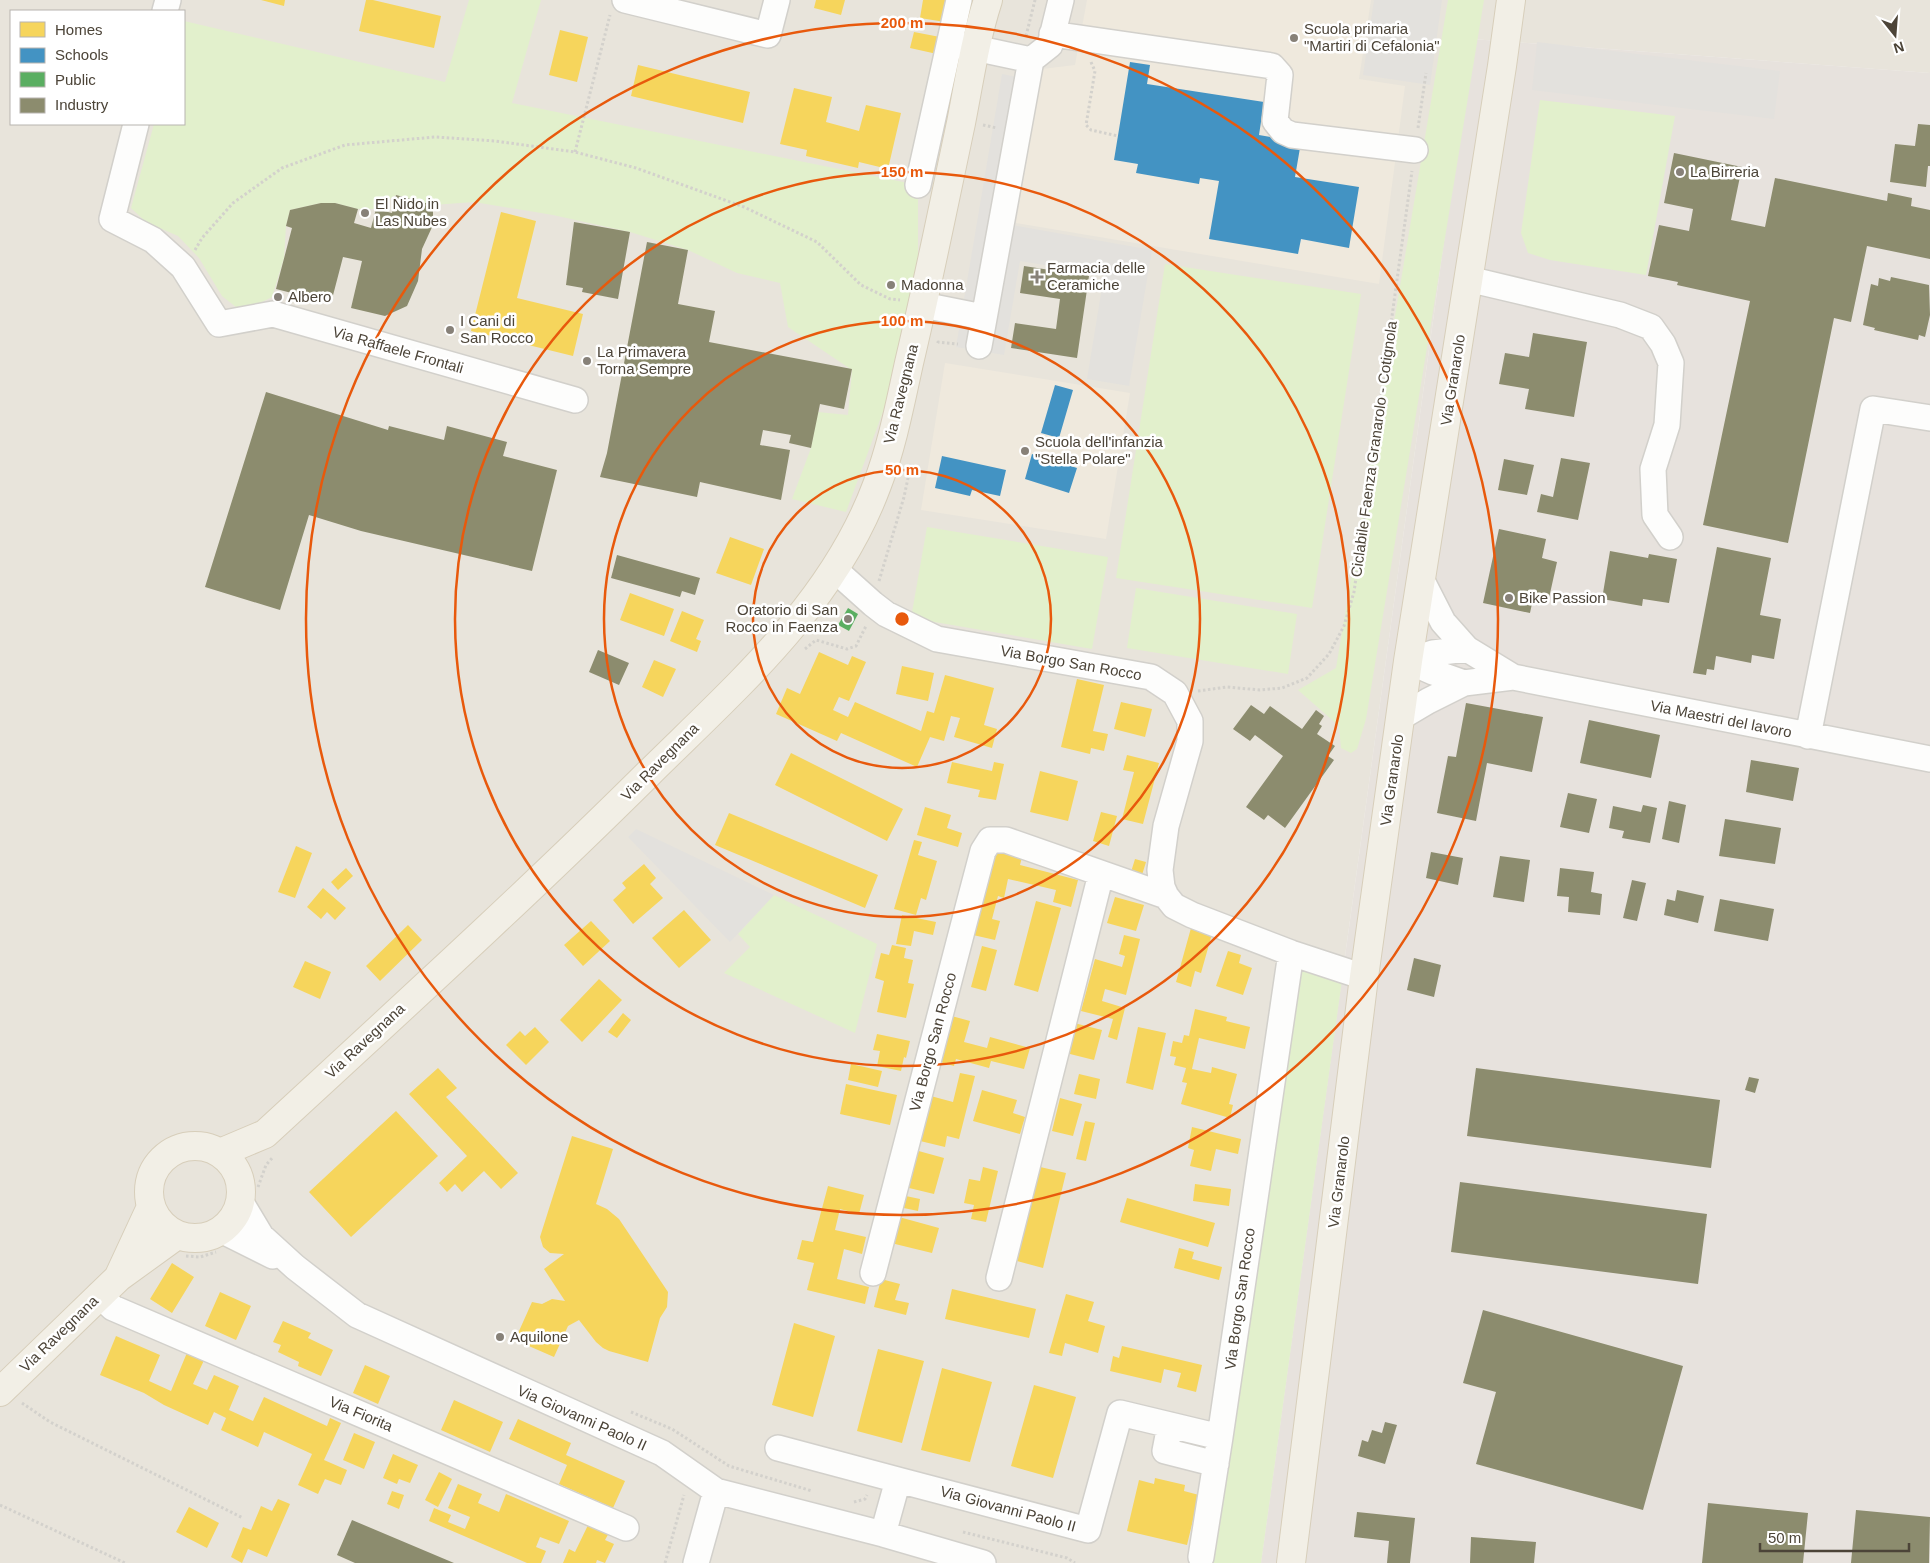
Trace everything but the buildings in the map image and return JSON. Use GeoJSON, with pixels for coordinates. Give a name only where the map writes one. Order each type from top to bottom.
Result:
{"type":"FeatureCollection","features":[{"type":"Feature","properties":{"kind":"main road","name":"Via Granarolo"},"geometry":{"type":"LineString","coordinates":[[1291,1563],[1364,977],[1408,661],[1504,57],[1510,0]]}},
{"type":"Feature","properties":{"kind":"main road","name":"Via Ravegnana"},"geometry":{"type":"LineString","coordinates":[[221,1230],[230,1222],[236,1212],[270,1144],[774,649],[835,570],[856,533],[878,484],[895,426],[923,305],[961,120],[962,46],[987,2]]}},
{"type":"Feature","properties":{"kind":"main road","name":"Via Ravegnana"},"geometry":{"type":"LineString","coordinates":[[220,1153],[270,1144]]}},
{"type":"Feature","properties":{"kind":"main road"},"geometry":{"type":"LineString","coordinates":[[221,1230],[200,1238],[188,1238],[177,1235],[166,1228],[157,1219],[151,1208],[148,1195],[149,1182],[154,1170],[161,1160],[171,1152],[183,1147],[196,1146],[208,1148],[220,1153],[233,1166],[246,1192]]}},
{"type":"Feature","properties":{"kind":"main road","name":"Via Ravegnana"},"geometry":{"type":"LineString","coordinates":[[118,1277],[151,1208]]}},
{"type":"Feature","properties":{"kind":"main road","name":"Via Ravegnana"},"geometry":{"type":"LineString","coordinates":[[2,1390],[118,1277],[177,1235]]}},
{"type":"Feature","properties":{"kind":"street"},"geometry":{"type":"LineString","coordinates":[[618,5],[768,35],[777,0]]}},
{"type":"Feature","properties":{"kind":"street","name":"Via Ravegnana"},"geometry":{"type":"LineString","coordinates":[[918,185],[962,46],[958,0]]}},
{"type":"Feature","properties":{"kind":"street"},"geometry":{"type":"LineString","coordinates":[[962,46],[1028,51],[1050,45],[1061,0]]}},
{"type":"Feature","properties":{"kind":"street"},"geometry":{"type":"LineString","coordinates":[[1052,34],[1272,66],[1280,75],[1275,121],[1283,131],[1292,135],[1415,150]]}},
{"type":"Feature","properties":{"kind":"street"},"geometry":{"type":"LineString","coordinates":[[979,346],[1028,51]]}},
{"type":"Feature","properties":{"kind":"street"},"geometry":{"type":"LineString","coordinates":[[136,125],[112,219],[153,240],[184,267]]}},
{"type":"Feature","properties":{"kind":"street","name":"Via Raffaele Frontali"},"geometry":{"type":"LineString","coordinates":[[184,267],[219,324],[273,314],[575,400]]}},
{"type":"Feature","properties":{"kind":"street"},"geometry":{"type":"LineString","coordinates":[[1468,279],[1620,315],[1651,327],[1663,344],[1671,363],[1668,425],[1653,470],[1655,515],[1670,537]]}},
{"type":"Feature","properties":{"kind":"street"},"geometry":{"type":"LineString","coordinates":[[923,305],[983,317]]}},
{"type":"Feature","properties":{"kind":"street"},"geometry":{"type":"LineString","coordinates":[[1808,736],[1873,409],[1930,418]]}},
{"type":"Feature","properties":{"kind":"street","name":"Via Borgo San Rocco"},"geometry":{"type":"LineString","coordinates":[[835,570],[886,614],[937,638],[1151,677],[1175,693],[1190,720],[1190,742],[1166,826],[1160,870],[1162,887],[1166,896],[1174,906],[1192,915],[1292,953],[1364,977]]}},
{"type":"Feature","properties":{"kind":"street","name":"Via Maestri del lavoro"},"geometry":{"type":"LineString","coordinates":[[1421,579],[1442,622],[1467,649],[1513,678]]}},
{"type":"Feature","properties":{"kind":"street"},"geometry":{"type":"LineString","coordinates":[[1408,661],[1433,653],[1467,649]]}},
{"type":"Feature","properties":{"kind":"street","name":"Via Maestri del lavoro"},"geometry":{"type":"LineString","coordinates":[[1408,661],[1464,683]]}},
{"type":"Feature","properties":{"kind":"street","name":"Via Maestri del lavoro"},"geometry":{"type":"LineString","coordinates":[[1401,717],[1464,683],[1513,678],[1930,759]]}},
{"type":"Feature","properties":{"kind":"street","name":"Via Borgo San Rocco"},"geometry":{"type":"LineString","coordinates":[[873,1272],[984,851],[990,840],[1006,840],[1166,896]]}},
{"type":"Feature","properties":{"kind":"street"},"geometry":{"type":"LineString","coordinates":[[999,1278],[1101,874]]}},
{"type":"Feature","properties":{"kind":"street","name":"Via Borgo San Rocco"},"geometry":{"type":"LineString","coordinates":[[1201,1557],[1292,953]]}},
{"type":"Feature","properties":{"kind":"street","name":"Via Giovanni Paolo II"},"geometry":{"type":"LineString","coordinates":[[246,1192],[261,1236],[296,1267],[358,1315],[662,1453],[716,1491],[883,1534],[983,1563]]}},
{"type":"Feature","properties":{"kind":"street","name":"Via Giovanni Paolo II"},"geometry":{"type":"LineString","coordinates":[[221,1230],[296,1267]]}},
{"type":"Feature","properties":{"kind":"street","name":"Via Fiorita"},"geometry":{"type":"LineString","coordinates":[[99,1296],[113,1308],[626,1528]]}},
{"type":"Feature","properties":{"kind":"street","name":"Via Giovanni Paolo II"},"geometry":{"type":"LineString","coordinates":[[778,1448],[895,1489],[1088,1530],[1120,1413],[1170,1425]]}},
{"type":"Feature","properties":{"kind":"street"},"geometry":{"type":"LineString","coordinates":[[1216,1464],[1165,1451],[1170,1425],[1220,1437]]}},
{"type":"Feature","properties":{"kind":"street"},"geometry":{"type":"LineString","coordinates":[[883,1534],[895,1489]]}},
{"type":"Feature","properties":{"kind":"street"},"geometry":{"type":"LineString","coordinates":[[696,1563],[716,1491]]}},
{"type":"Feature","properties":{"kind":"path"},"geometry":{"type":"LineString","coordinates":[[1028,51],[1035,0]]}},
{"type":"Feature","properties":{"kind":"path"},"geometry":{"type":"LineString","coordinates":[[575,152],[618,5]]}},
{"type":"Feature","properties":{"kind":"path"},"geometry":{"type":"LineString","coordinates":[[1084,58],[1090,60],[1095,71],[1086,125],[1091,130],[1118,136]]}},
{"type":"Feature","properties":{"kind":"path","name":"Ciclabile Faenza Granarolo - Cotignola"},"geometry":{"type":"LineString","coordinates":[[1175,693],[1227,687],[1260,690],[1282,688],[1308,678],[1329,654],[1344,626],[1354,592],[1426,73]]}},
{"type":"Feature","properties":{"kind":"path"},"geometry":{"type":"LineString","coordinates":[[184,267],[202,238],[233,203],[282,168],[345,145],[434,137],[495,141],[575,152],[636,168],[744,207],[817,242],[860,285],[890,299],[923,305]]}},
{"type":"Feature","properties":{"kind":"path"},"geometry":{"type":"LineString","coordinates":[[801,653],[816,640],[847,649],[856,646],[866,628],[904,497]]}},
{"type":"Feature","properties":{"kind":"path"},"geometry":{"type":"LineString","coordinates":[[246,1192],[258,1185],[266,1165],[270,1144]]}},
{"type":"Feature","properties":{"kind":"path"},"geometry":{"type":"LineString","coordinates":[[2,1390],[50,1422],[243,1518]]}},
{"type":"Feature","properties":{"kind":"path"},"geometry":{"type":"LineString","coordinates":[[630,1412],[672,1429],[729,1466],[816,1492]]}},
{"type":"Feature","properties":{"kind":"path"},"geometry":{"type":"LineString","coordinates":[[665,1563],[690,1473],[700,1447]]}},
{"type":"Feature","properties":{"kind":"path"},"geometry":{"type":"LineString","coordinates":[[848,1501],[856,1503],[865,1499],[870,1491],[895,1489]]}},
{"type":"Feature","properties":{"kind":"path"},"geometry":{"type":"LineString","coordinates":[[0,1505],[125,1563]]}},
{"type":"Feature","properties":{"kind":"path"},"geometry":{"type":"LineString","coordinates":[[961,1531],[1067,1558],[1075,1563]]}},
{"type":"Feature","properties":{"kind":"shaded area"},"geometry":{"type":"Polygon","coordinates":[[[0,0],[1930,0],[1930,73],[1472,39],[1261,1563],[0,1563],[0,0]]]}},
{"type":"Feature","properties":{"kind":"shaded area"},"geometry":{"type":"Polygon","coordinates":[[[1087,0],[1371,0],[1359,79],[1405,86],[1379,284],[1016,223],[1042,69],[1075,65],[1087,0]]]}},
{"type":"Feature","properties":{"kind":"shaded area"},"geometry":{"type":"Polygon","coordinates":[[[1374,0],[1442,0],[1430,85],[1363,75],[1374,0]]]}},
{"type":"Feature","properties":{"kind":"shaded area"},"geometry":{"type":"Polygon","coordinates":[[[1472,39],[1930,73],[1930,1563],[1261,1563],[1472,39]]]}},
{"type":"Feature","properties":{"kind":"shaded area"},"geometry":{"type":"Polygon","coordinates":[[[1537,42],[1780,71],[1774,119],[1532,90],[1537,42]]]}},
{"type":"Feature","properties":{"kind":"shaded area"},"geometry":{"type":"Polygon","coordinates":[[[1002,74],[1021,78],[995,222],[1152,250],[1129,386],[1087,379],[1104,275],[1020,261],[1004,355],[956,347],[1002,74]]]}},
{"type":"Feature","properties":{"kind":"shaded area","name":"Scuola dell'infanzia \"Stella Polare\""},"geometry":{"type":"Polygon","coordinates":[[[945,363],[1130,393],[1106,539],[921,510],[945,363]]]}},
{"type":"Feature","properties":{"kind":"shaded area"},"geometry":{"type":"Polygon","coordinates":[[[636,829],[774,895],[730,942],[628,837],[636,829]]]}},
{"type":"Feature","properties":{"kind":"green space"},"geometry":{"type":"Polygon","coordinates":[[[469,0],[541,0],[512,103],[918,185],[918,286],[895,379],[846,512],[792,499],[811,448],[818,412],[848,415],[852,370],[788,327],[780,283],[737,273],[688,250],[630,232],[553,215],[474,202],[433,205],[396,195],[376,209],[358,209],[335,203],[321,203],[290,210],[286,226],[284,258],[272,297],[256,305],[236,307],[222,296],[199,258],[178,236],[146,222],[131,208],[154,125],[185,125],[185,21],[445,82],[469,0]]]}},
{"type":"Feature","properties":{"kind":"green space"},"geometry":{"type":"Polygon","coordinates":[[[1448,0],[1484,0],[1366,719],[1357,749],[1351,753],[1341,748],[1339,726],[1298,690],[1336,668],[1448,0]]]}},
{"type":"Feature","properties":{"kind":"green space"},"geometry":{"type":"Polygon","coordinates":[[[1540,100],[1675,116],[1646,275],[1550,260],[1528,253],[1521,233],[1540,100]]]}},
{"type":"Feature","properties":{"kind":"green space"},"geometry":{"type":"Polygon","coordinates":[[[1165,264],[1361,294],[1312,608],[1116,578],[1165,264]]]}},
{"type":"Feature","properties":{"kind":"green space"},"geometry":{"type":"Polygon","coordinates":[[[927,527],[1108,557],[1092,649],[911,618],[927,527]]]}},
{"type":"Feature","properties":{"kind":"green space"},"geometry":{"type":"Polygon","coordinates":[[[1136,588],[1297,614],[1288,674],[1127,648],[1136,588]]]}},
{"type":"Feature","properties":{"kind":"green space"},"geometry":{"type":"Polygon","coordinates":[[[774,895],[877,944],[855,1033],[724,973],[750,947],[738,934],[774,895]]]}},
{"type":"Feature","properties":{"kind":"green space"},"geometry":{"type":"Polygon","coordinates":[[[1301,967],[1343,973],[1261,1563],[1209,1563],[1301,967]]]}},
{"type":"Feature","properties":{"kind":"place","name":"Scuola primaria \"Martiri di Cefalonia\""},"geometry":{"type":"Point","coordinates":[1294,38]}},
{"type":"Feature","properties":{"kind":"place","name":"La Birreria"},"geometry":{"type":"Point","coordinates":[1680,172]}},
{"type":"Feature","properties":{"kind":"place","name":"El Nido in Las Nubes"},"geometry":{"type":"Point","coordinates":[365,213]}},
{"type":"Feature","properties":{"kind":"place","name":"Farmacia delle Ceramiche"},"geometry":{"type":"Point","coordinates":[1037,277]}},
{"type":"Feature","properties":{"kind":"place","name":"Madonna"},"geometry":{"type":"Point","coordinates":[891,285]}},
{"type":"Feature","properties":{"kind":"place","name":"Albero"},"geometry":{"type":"Point","coordinates":[278,297]}},
{"type":"Feature","properties":{"kind":"place","name":"I Cani di San Rocco"},"geometry":{"type":"Point","coordinates":[450,330]}},
{"type":"Feature","properties":{"kind":"place","name":"La Primavera Torna Sempre"},"geometry":{"type":"Point","coordinates":[587,361]}},
{"type":"Feature","properties":{"kind":"place","name":"Scuola dell'infanzia \"Stella Polare\""},"geometry":{"type":"Point","coordinates":[1025,451]}},
{"type":"Feature","properties":{"kind":"place","name":"Bike Passion"},"geometry":{"type":"Point","coordinates":[1509,598]}},
{"type":"Feature","properties":{"kind":"place","name":"Oratorio di San Rocco in Faenza"},"geometry":{"type":"Point","coordinates":[848,619]}},
{"type":"Feature","properties":{"kind":"place","name":"Aquilone"},"geometry":{"type":"Point","coordinates":[500,1337]}}]}
